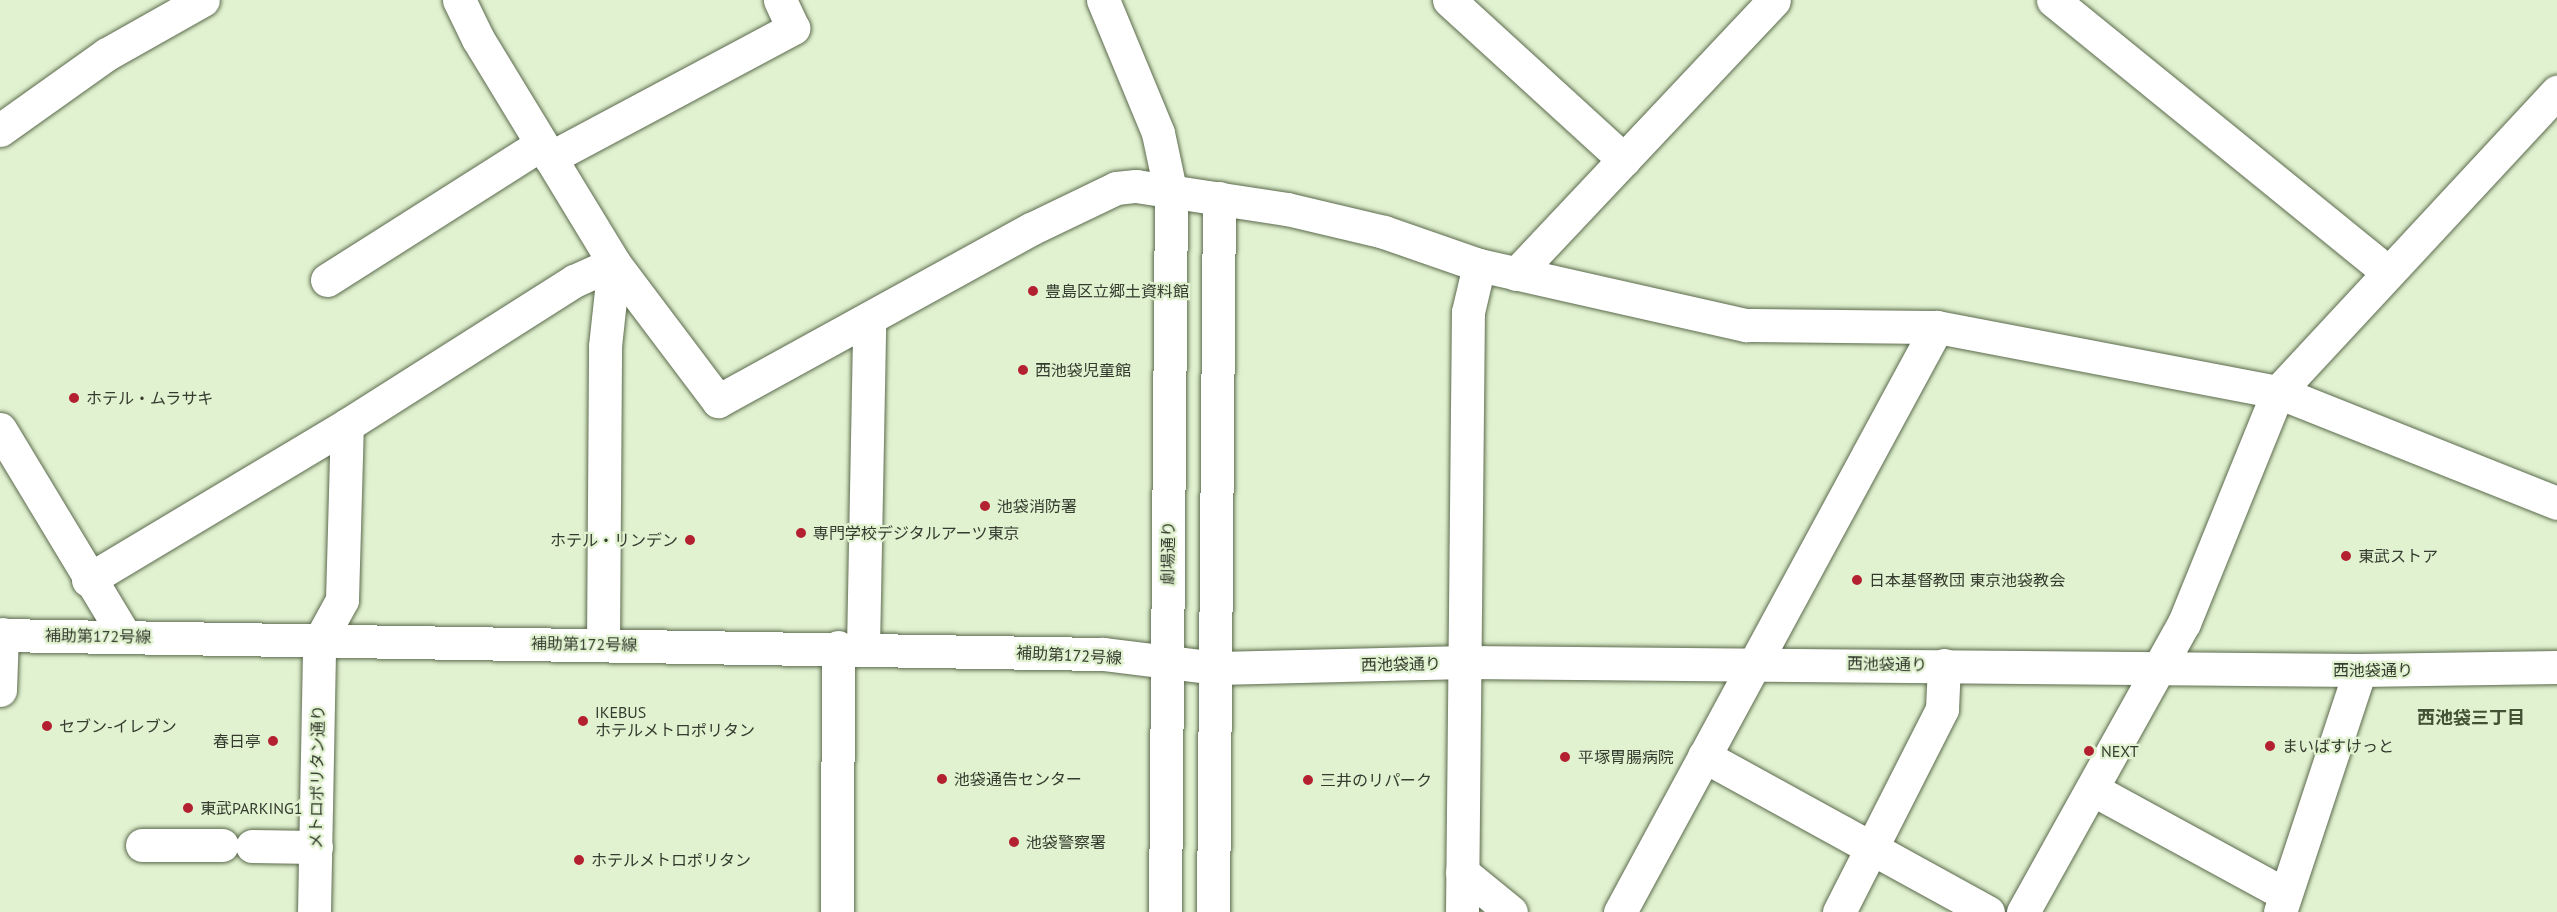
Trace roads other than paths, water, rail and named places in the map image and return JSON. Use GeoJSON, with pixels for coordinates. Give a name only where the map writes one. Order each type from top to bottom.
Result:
{"type":"FeatureCollection","features":[{"type":"Feature","properties":{"kind":"street"},"geometry":{"type":"LineString","coordinates":[[0,130],[107,54],[203,0]]}},
{"type":"Feature","properties":{"kind":"street"},"geometry":{"type":"LineString","coordinates":[[459,0],[614,263],[718,401],[869,321],[1033,228],[1116,188],[1136,186],[1171,194],[1219,198],[1287,209],[1384,232],[1479,265],[1746,324],[1937,327],[2278,392],[2557,502]]}},
{"type":"Feature","properties":{"kind":"street"},"geometry":{"type":"LineString","coordinates":[[327,280],[546,151],[793,28],[780,0]]}},
{"type":"Feature","properties":{"kind":"street","name":"劇場通り"},"geometry":{"type":"LineString","coordinates":[[1103,0],[1158,133],[1171,194],[1165,912]]}},
{"type":"Feature","properties":{"kind":"street"},"geometry":{"type":"LineString","coordinates":[[1449,0],[1624,160]]}},
{"type":"Feature","properties":{"kind":"street"},"geometry":{"type":"LineString","coordinates":[[1516,274],[1774,0]]}},
{"type":"Feature","properties":{"kind":"street"},"geometry":{"type":"LineString","coordinates":[[2053,0],[2388,272]]}},
{"type":"Feature","properties":{"kind":"street"},"geometry":{"type":"LineString","coordinates":[[2023,912],[2184,623],[2278,392],[2557,92]]}},
{"type":"Feature","properties":{"kind":"street"},"geometry":{"type":"LineString","coordinates":[[1213,912],[1217,668],[1219,198]]}},
{"type":"Feature","properties":{"kind":"street"},"geometry":{"type":"LineString","coordinates":[[88,580],[347,425],[574,281],[614,263]]}},
{"type":"Feature","properties":{"kind":"street"},"geometry":{"type":"LineString","coordinates":[[603,644],[605,346],[614,263]]}},
{"type":"Feature","properties":{"kind":"street"},"geometry":{"type":"LineString","coordinates":[[1462,912],[1468,312],[1479,265]]}},
{"type":"Feature","properties":{"kind":"street"},"geometry":{"type":"LineString","coordinates":[[837,912],[869,321]]}},
{"type":"Feature","properties":{"kind":"street"},"geometry":{"type":"LineString","coordinates":[[1620,912],[1704,756],[1728,706],[1756,663],[1937,327]]}},
{"type":"Feature","properties":{"kind":"street"},"geometry":{"type":"LineString","coordinates":[[319,642],[342,600],[347,425]]}},
{"type":"Feature","properties":{"kind":"street"},"geometry":{"type":"LineString","coordinates":[[0,429],[88,580],[125,636]]}},
{"type":"Feature","properties":{"kind":"street"},"geometry":{"type":"LineString","coordinates":[[0,690],[1,634]]}},
{"type":"Feature","properties":{"kind":"street","name":"補助第172号線"},"geometry":{"type":"LineString","coordinates":[[1,634],[319,642],[603,644],[1103,654],[1217,668]]}},
{"type":"Feature","properties":{"kind":"street","name":"メトロポリタン通り"},"geometry":{"type":"LineString","coordinates":[[314,912],[319,642]]}},
{"type":"Feature","properties":{"kind":"street","name":"西池袋通り"},"geometry":{"type":"LineString","coordinates":[[1217,668],[1466,662],[2360,670],[2557,667]]}},
{"type":"Feature","properties":{"kind":"street"},"geometry":{"type":"LineString","coordinates":[[1839,912],[1873,849],[1942,709],[1944,665]]}},
{"type":"Feature","properties":{"kind":"street"},"geometry":{"type":"LineString","coordinates":[[2092,789],[2282,903],[2360,670]]}},
{"type":"Feature","properties":{"kind":"street"},"geometry":{"type":"LineString","coordinates":[[1704,756],[1988,912]]}},
{"type":"Feature","properties":{"kind":"street"},"geometry":{"type":"LineString","coordinates":[[142,845],[316,847]]}},
{"type":"Feature","properties":{"kind":"street"},"geometry":{"type":"LineString","coordinates":[[1462,872],[1511,912]]}},
{"type":"Feature","properties":{"kind":"place","name":"豊島区立郷土資料館"},"geometry":{"type":"Point","coordinates":[1033,291]}},
{"type":"Feature","properties":{"kind":"place","name":"西池袋児童館"},"geometry":{"type":"Point","coordinates":[1023,370]}},
{"type":"Feature","properties":{"kind":"place","name":"ホテル・ムラサキ"},"geometry":{"type":"Point","coordinates":[74,398]}},
{"type":"Feature","properties":{"kind":"place","name":"池袋消防署"},"geometry":{"type":"Point","coordinates":[985,506]}},
{"type":"Feature","properties":{"kind":"place","name":"専門学校デジタルアーツ東京"},"geometry":{"type":"Point","coordinates":[801,533]}},
{"type":"Feature","properties":{"kind":"place","name":"ホテル・リンデン"},"geometry":{"type":"Point","coordinates":[690,540]}},
{"type":"Feature","properties":{"kind":"place","name":"東武ストア"},"geometry":{"type":"Point","coordinates":[2346,556]}},
{"type":"Feature","properties":{"kind":"place","name":"日本基督教団 東京池袋教会"},"geometry":{"type":"Point","coordinates":[1857,580]}},
{"type":"Feature","properties":{"kind":"place","name":"IKEBUS ホテルメトロポリタン"},"geometry":{"type":"Point","coordinates":[583,721]}},
{"type":"Feature","properties":{"kind":"place","name":"セブン-イレブン"},"geometry":{"type":"Point","coordinates":[47,726]}},
{"type":"Feature","properties":{"kind":"place","name":"春日亭"},"geometry":{"type":"Point","coordinates":[273,741]}},
{"type":"Feature","properties":{"kind":"place","name":"まいばすけっと"},"geometry":{"type":"Point","coordinates":[2270,746]}},
{"type":"Feature","properties":{"kind":"place","name":"NEXT"},"geometry":{"type":"Point","coordinates":[2089,751]}},
{"type":"Feature","properties":{"kind":"place","name":"平塚胃腸病院"},"geometry":{"type":"Point","coordinates":[1565,757]}},
{"type":"Feature","properties":{"kind":"place","name":"池袋通告センター"},"geometry":{"type":"Point","coordinates":[942,779]}},
{"type":"Feature","properties":{"kind":"place","name":"三井のリパーク"},"geometry":{"type":"Point","coordinates":[1308,780]}},
{"type":"Feature","properties":{"kind":"place","name":"東武PARKING1"},"geometry":{"type":"Point","coordinates":[188,808]}},
{"type":"Feature","properties":{"kind":"place","name":"池袋警察署"},"geometry":{"type":"Point","coordinates":[1014,842]}},
{"type":"Feature","properties":{"kind":"place","name":"ホテルメトロポリタン"},"geometry":{"type":"Point","coordinates":[579,860]}},
{"type":"Feature","properties":{"kind":"district","name":"西池袋三丁目"},"geometry":{"type":"Point","coordinates":[2471,718]}}]}
